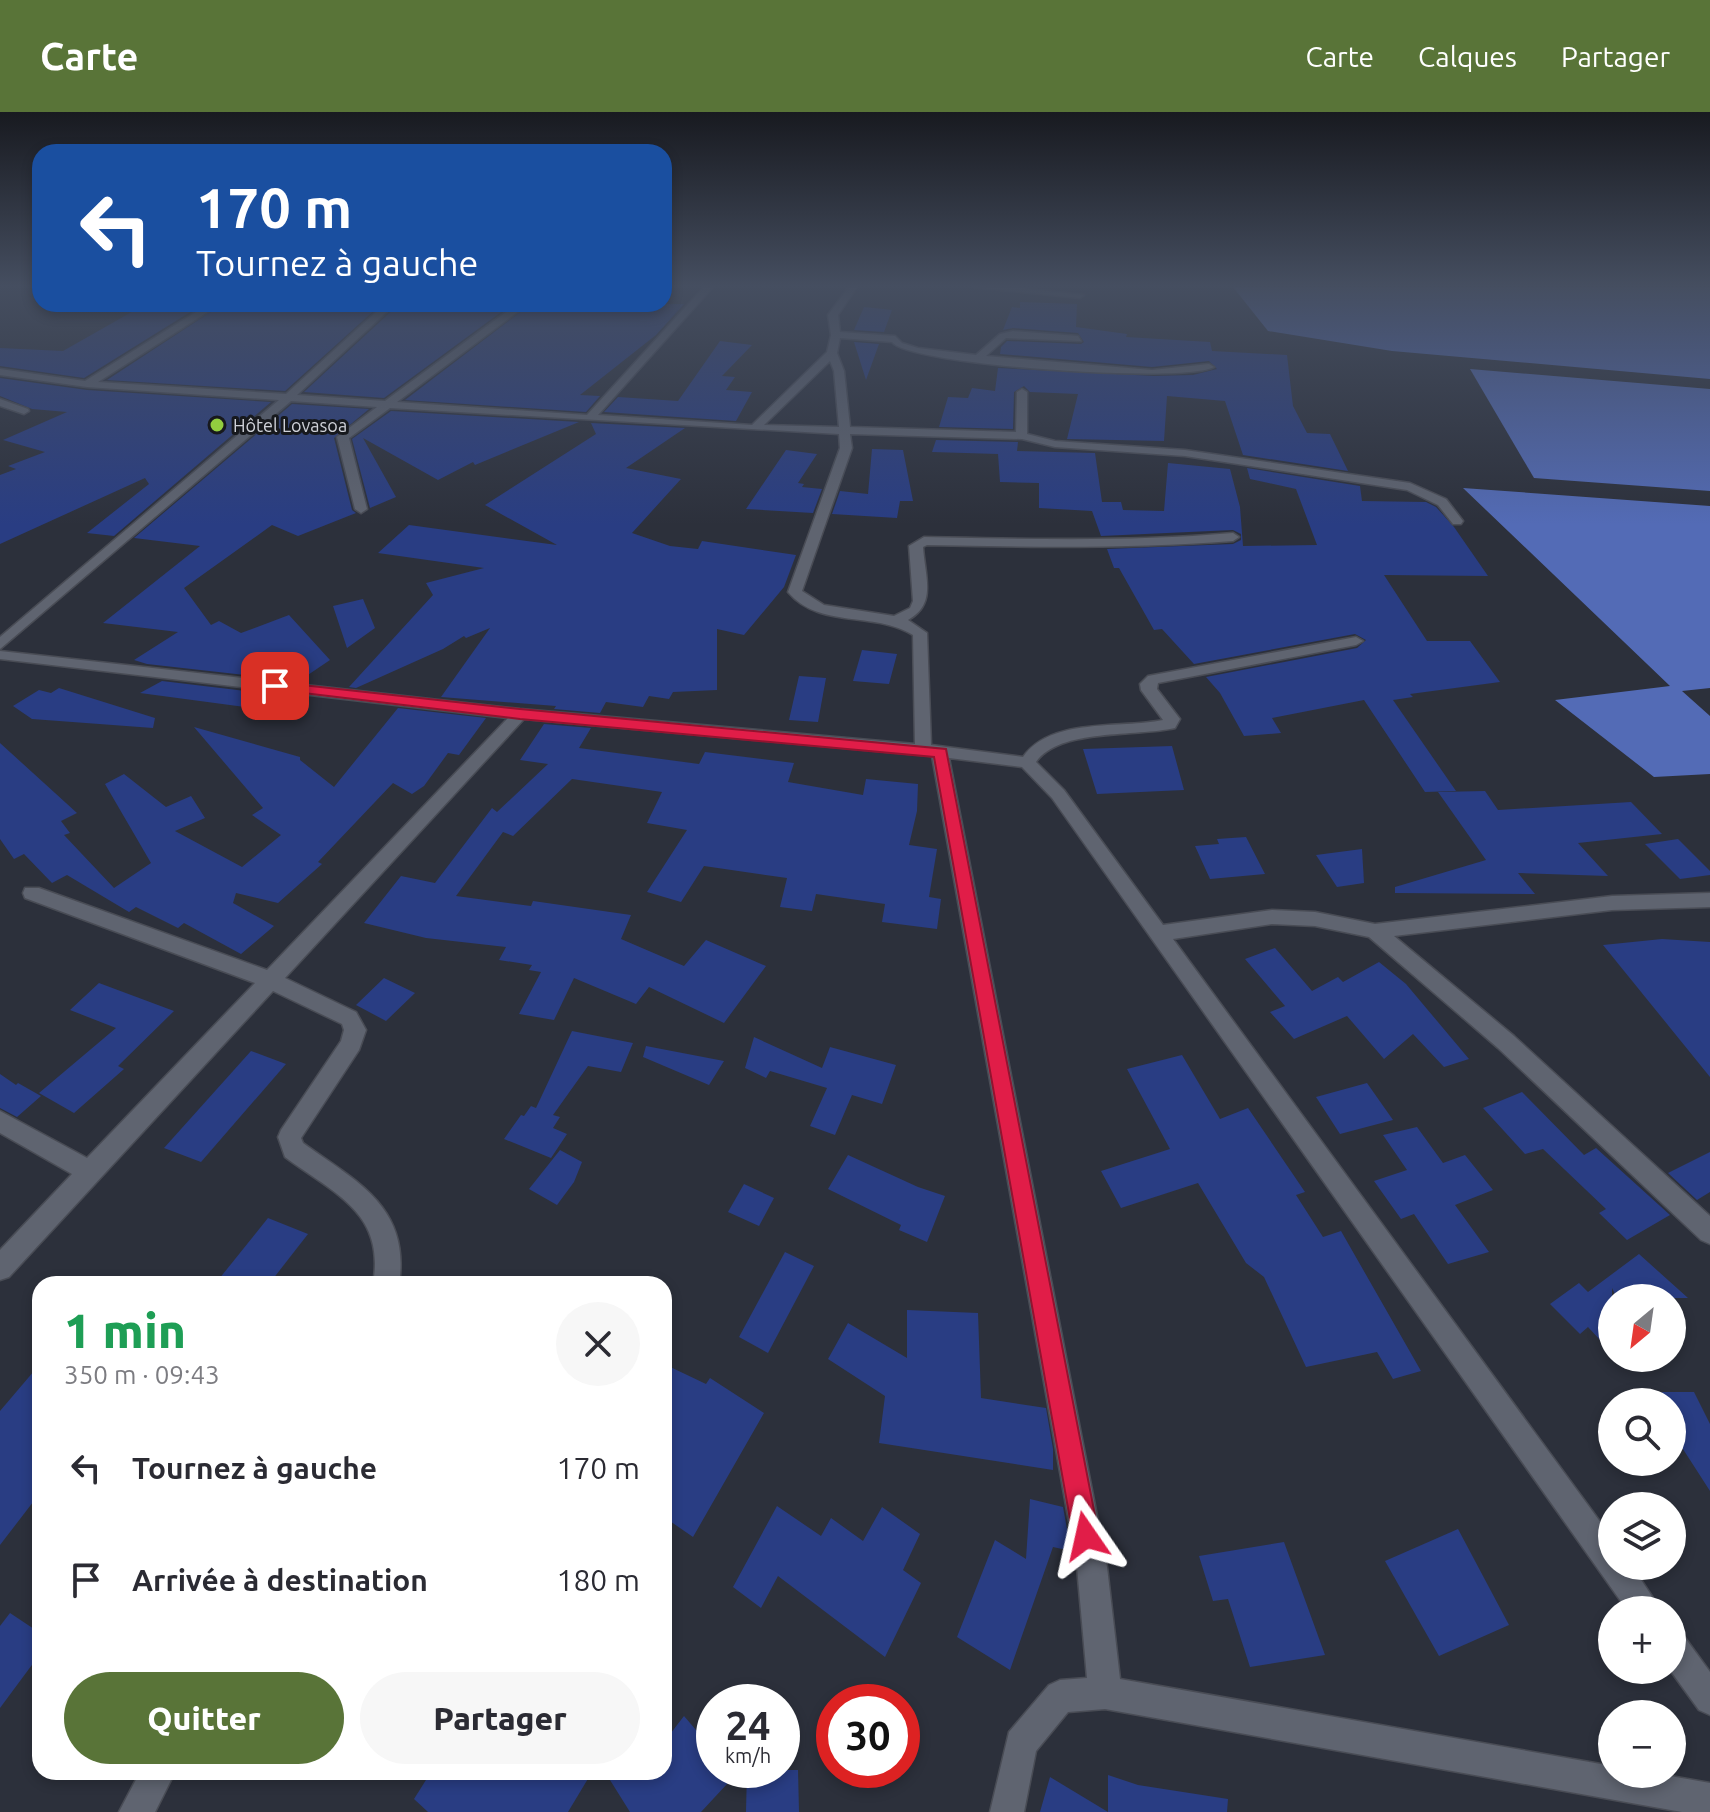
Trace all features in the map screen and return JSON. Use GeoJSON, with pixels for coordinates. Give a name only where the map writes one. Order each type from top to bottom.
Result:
{"type":"FeatureCollection","features":[{"type":"Feature","properties":{"kind":"street"},"geometry":{"type":"LineString","coordinates":[[87,384],[115,366]]}},
{"type":"Feature","properties":{"kind":"street"},"geometry":{"type":"LineString","coordinates":[[0,645],[322,366]]}},
{"type":"Feature","properties":{"kind":"street"},"geometry":{"type":"LineString","coordinates":[[361,509],[343,437],[438,366]]}},
{"type":"Feature","properties":{"kind":"street"},"geometry":{"type":"LineString","coordinates":[[590,418],[637,366]]}},
{"type":"Feature","properties":{"kind":"street"},"geometry":{"type":"LineString","coordinates":[[755,428],[818,366]]}},
{"type":"Feature","properties":{"kind":"street"},"geometry":{"type":"LineString","coordinates":[[837,366],[846,448],[795,592],[810,606],[896,621],[911,625],[920,633],[932,751],[1092,1567],[1105,1693]]}},
{"type":"Feature","properties":{"kind":"street"},"geometry":{"type":"LineString","coordinates":[[1055,366],[1152,373],[1209,367]]}},
{"type":"Feature","properties":{"kind":"street"},"geometry":{"type":"LineString","coordinates":[[0,372],[87,384],[590,418],[755,428],[1022,436],[1055,444],[1185,453],[1410,487],[1442,502],[1457,521]]}},
{"type":"Feature","properties":{"kind":"street"},"geometry":{"type":"LineString","coordinates":[[1022,392],[1022,436]]}},
{"type":"Feature","properties":{"kind":"street"},"geometry":{"type":"LineString","coordinates":[[0,402],[24,411]]}},
{"type":"Feature","properties":{"kind":"street"},"geometry":{"type":"LineString","coordinates":[[896,621],[916,610],[920,601],[916,546],[924,541],[1058,544],[1173,542],[1233,537]]}},
{"type":"Feature","properties":{"kind":"street"},"geometry":{"type":"LineString","coordinates":[[1027,763],[1037,747],[1058,738],[1169,724],[1172,719],[1149,690],[1148,684],[1153,679],[1356,641]]}},
{"type":"Feature","properties":{"kind":"street"},"geometry":{"type":"LineString","coordinates":[[0,655],[520,714],[992,756],[1027,763],[1058,794],[1598,1543]]}},
{"type":"Feature","properties":{"kind":"street"},"geometry":{"type":"LineString","coordinates":[[0,1268],[520,714]]}},
{"type":"Feature","properties":{"kind":"street"},"geometry":{"type":"LineString","coordinates":[[32,893],[270,980],[349,1018],[355,1030],[351,1044],[289,1137],[293,1150],[368,1205],[384,1236],[388,1276]]}},
{"type":"Feature","properties":{"kind":"street"},"geometry":{"type":"LineString","coordinates":[[1159,933],[1272,917],[1315,919],[1375,931],[1612,903],[1710,900]]}},
{"type":"Feature","properties":{"kind":"street"},"geometry":{"type":"LineString","coordinates":[[1375,931],[1506,1042],[1710,1232]]}},
{"type":"Feature","properties":{"kind":"street"},"geometry":{"type":"LineString","coordinates":[[0,1121],[90,1172]]}},
{"type":"Feature","properties":{"kind":"street"},"geometry":{"type":"LineString","coordinates":[[1686,1666],[1710,1699]]}},
{"type":"Feature","properties":{"kind":"street"},"geometry":{"type":"LineString","coordinates":[[1007,1812],[1021,1744],[1060,1696],[1105,1693],[1710,1800]]}},
{"type":"Feature","properties":{"kind":"street"},"geometry":{"type":"LineString","coordinates":[[136,1812],[154,1780]]}},
{"type":"Feature","properties":{"kind":"water"},"geometry":{"type":"Polygon","coordinates":[[[1566,366],[1710,366],[1710,379],[1566,366]]]}},
{"type":"Feature","properties":{"kind":"water"},"geometry":{"type":"Polygon","coordinates":[[[1470,369],[1710,389],[1710,491],[1534,478],[1470,369]]]}},
{"type":"Feature","properties":{"kind":"water"},"geometry":{"type":"Polygon","coordinates":[[[1463,488],[1710,506],[1710,688],[1682,691],[1710,716],[1710,774],[1654,777],[1555,700],[1670,686],[1463,488]]]}},
{"type":"Feature","properties":{"kind":"building"},"geometry":{"type":"Polygon","coordinates":[[[2,366],[103,366],[84,378],[2,366]]]}},
{"type":"Feature","properties":{"kind":"building"},"geometry":{"type":"Polygon","coordinates":[[[128,366],[312,366],[285,391],[107,380],[128,366]]]}},
{"type":"Feature","properties":{"kind":"building"},"geometry":{"type":"Polygon","coordinates":[[[332,366],[427,366],[384,398],[304,392],[332,366]]]}},
{"type":"Feature","properties":{"kind":"building"},"geometry":{"type":"Polygon","coordinates":[[[449,366],[616,366],[580,395],[600,396],[586,412],[405,400],[449,366]]]}},
{"type":"Feature","properties":{"kind":"building"},"geometry":{"type":"Polygon","coordinates":[[[702,366],[731,366],[722,376],[735,377],[726,390],[752,392],[736,421],[604,412],[618,397],[678,401],[702,366]]]}},
{"type":"Feature","properties":{"kind":"building"},"geometry":{"type":"Polygon","coordinates":[[[862,366],[871,366],[866,380],[862,366]]]}},
{"type":"Feature","properties":{"kind":"building"},"geometry":{"type":"Polygon","coordinates":[[[1214,366],[1288,366],[1293,406],[1307,433],[1330,434],[1348,471],[1243,455],[1225,401],[1167,396],[1164,441],[1067,439],[1078,394],[1030,392],[1024,386],[1014,392],[1013,429],[939,427],[948,397],[968,398],[972,388],[995,391],[998,368],[1154,376],[1193,375],[1217,369],[1214,366]]]}},
{"type":"Feature","properties":{"kind":"building"},"geometry":{"type":"Polygon","coordinates":[[[0,378],[87,390],[271,402],[114,536],[87,533],[149,484],[145,478],[0,544],[0,475],[16,469],[8,466],[45,452],[3,440],[67,412],[32,409],[0,396],[0,378]]]}},
{"type":"Feature","properties":{"kind":"building"},"geometry":{"type":"Polygon","coordinates":[[[292,404],[369,409],[334,438],[352,510],[356,513],[298,536],[272,525],[184,588],[211,625],[219,621],[241,633],[289,615],[330,660],[299,681],[134,660],[178,632],[103,623],[200,546],[134,538],[292,404]]]}},
{"type":"Feature","properties":{"kind":"building"},"geometry":{"type":"Polygon","coordinates":[[[391,411],[579,422],[475,465],[473,462],[438,480],[363,438],[396,497],[370,508],[352,439],[391,411]]]}},
{"type":"Feature","properties":{"kind":"building"},"geometry":{"type":"Polygon","coordinates":[[[591,423],[685,428],[626,468],[681,479],[632,533],[670,546],[698,549],[702,541],[796,555],[784,587],[744,635],[717,629],[717,690],[673,692],[669,699],[649,696],[643,707],[606,702],[600,713],[554,709],[556,706],[441,697],[490,628],[466,638],[464,636],[443,649],[356,688],[349,687],[433,595],[426,583],[484,568],[378,553],[409,525],[557,545],[485,505],[596,434],[591,423]]]}},
{"type":"Feature","properties":{"kind":"building"},"geometry":{"type":"Polygon","coordinates":[[[936,440],[1018,442],[1017,451],[1095,453],[1102,502],[1121,502],[1123,510],[1164,511],[1168,463],[1230,469],[1240,507],[1243,546],[1317,545],[1296,489],[1250,479],[1247,468],[1360,486],[1362,501],[1426,502],[1436,507],[1488,576],[1384,575],[1427,641],[1470,641],[1500,682],[1410,694],[1413,697],[1393,700],[1456,791],[1425,792],[1364,700],[1272,718],[1281,733],[1244,736],[1220,693],[1206,677],[1357,648],[1366,640],[1355,634],[1194,664],[1162,629],[1154,630],[1119,568],[1114,568],[1107,549],[1233,544],[1241,540],[1241,534],[1233,530],[1101,536],[1092,511],[1039,508],[1039,483],[1000,482],[998,454],[932,452],[936,440]]]}},
{"type":"Feature","properties":{"kind":"building"},"geometry":{"type":"Polygon","coordinates":[[[872,449],[903,450],[913,501],[900,501],[897,518],[832,514],[840,491],[868,494],[872,449]]]}},
{"type":"Feature","properties":{"kind":"building"},"geometry":{"type":"Polygon","coordinates":[[[786,450],[817,454],[798,483],[804,484],[802,487],[822,489],[813,513],[746,509],[786,450]]]}},
{"type":"Feature","properties":{"kind":"building"},"geometry":{"type":"Polygon","coordinates":[[[363,599],[375,628],[347,648],[333,606],[363,599]]]}},
{"type":"Feature","properties":{"kind":"building"},"geometry":{"type":"Polygon","coordinates":[[[862,650],[897,654],[889,684],[853,681],[862,650]]]}},
{"type":"Feature","properties":{"kind":"building"},"geometry":{"type":"Polygon","coordinates":[[[799,676],[826,678],[818,722],[789,720],[799,676]]]}},
{"type":"Feature","properties":{"kind":"building"},"geometry":{"type":"Polygon","coordinates":[[[162,681],[280,695],[260,709],[140,693],[162,681]]]}},
{"type":"Feature","properties":{"kind":"building"},"geometry":{"type":"Polygon","coordinates":[[[59,688],[155,718],[153,728],[32,719],[13,706],[39,690],[51,693],[59,688]]]}},
{"type":"Feature","properties":{"kind":"building"},"geometry":{"type":"Polygon","coordinates":[[[398,708],[486,718],[459,755],[448,753],[424,786],[412,794],[393,783],[318,862],[322,864],[278,903],[236,893],[233,903],[274,926],[241,954],[184,923],[178,928],[136,907],[129,912],[67,875],[52,883],[24,854],[14,859],[0,839],[0,743],[77,813],[61,821],[70,833],[64,835],[114,888],[151,863],[105,784],[124,774],[166,807],[191,796],[205,818],[175,831],[242,867],[281,835],[252,815],[263,808],[194,727],[300,757],[334,787],[398,708]]]}},
{"type":"Feature","properties":{"kind":"building"},"geometry":{"type":"Polygon","coordinates":[[[544,724],[591,728],[579,748],[699,764],[705,752],[794,763],[788,782],[863,795],[866,779],[918,784],[917,811],[909,845],[937,849],[929,897],[941,899],[937,929],[882,922],[885,904],[816,894],[812,911],[780,907],[787,878],[704,866],[681,902],[647,892],[687,830],[647,823],[662,792],[572,779],[513,836],[503,832],[456,896],[531,906],[533,901],[631,915],[621,939],[684,966],[706,940],[766,966],[724,1023],[649,987],[636,1004],[574,978],[554,1020],[519,1014],[541,972],[529,970],[532,965],[499,960],[506,947],[426,938],[364,923],[401,876],[435,883],[492,808],[497,812],[548,764],[520,760],[544,724]]]}},
{"type":"Feature","properties":{"kind":"building"},"geometry":{"type":"Polygon","coordinates":[[[1172,746],[1184,790],[1097,794],[1083,749],[1172,746]]]}},
{"type":"Feature","properties":{"kind":"building"},"geometry":{"type":"Polygon","coordinates":[[[1485,791],[1498,810],[1631,802],[1662,834],[1578,843],[1608,876],[1518,873],[1535,894],[1395,893],[1395,887],[1486,860],[1438,792],[1485,791]]]}},
{"type":"Feature","properties":{"kind":"building"},"geometry":{"type":"Polygon","coordinates":[[[1246,837],[1265,874],[1210,879],[1195,846],[1219,844],[1217,839],[1246,837]]]}},
{"type":"Feature","properties":{"kind":"building"},"geometry":{"type":"Polygon","coordinates":[[[1678,839],[1710,871],[1710,875],[1680,879],[1645,844],[1678,839]]]}},
{"type":"Feature","properties":{"kind":"building"},"geometry":{"type":"Polygon","coordinates":[[[1362,849],[1364,883],[1337,887],[1316,855],[1362,849]]]}},
{"type":"Feature","properties":{"kind":"building"},"geometry":{"type":"Polygon","coordinates":[[[1662,939],[1710,942],[1710,1077],[1603,945],[1662,939]]]}},
{"type":"Feature","properties":{"kind":"building"},"geometry":{"type":"Polygon","coordinates":[[[1275,948],[1312,991],[1338,977],[1343,982],[1379,962],[1406,984],[1469,1059],[1444,1067],[1413,1034],[1384,1059],[1347,1016],[1294,1039],[1270,1012],[1285,1006],[1245,959],[1275,948]]]}},
{"type":"Feature","properties":{"kind":"building"},"geometry":{"type":"Polygon","coordinates":[[[384,978],[415,993],[386,1021],[356,1005],[384,978]]]}},
{"type":"Feature","properties":{"kind":"building"},"geometry":{"type":"Polygon","coordinates":[[[99,983],[174,1011],[118,1066],[124,1069],[74,1113],[39,1093],[116,1028],[70,1010],[99,983]]]}},
{"type":"Feature","properties":{"kind":"building"},"geometry":{"type":"Polygon","coordinates":[[[572,1031],[633,1043],[621,1072],[588,1066],[553,1115],[560,1117],[553,1128],[567,1134],[551,1158],[504,1139],[521,1115],[524,1116],[531,1106],[536,1108],[572,1031]]]}},
{"type":"Feature","properties":{"kind":"building"},"geometry":{"type":"Polygon","coordinates":[[[754,1037],[822,1068],[830,1047],[896,1065],[882,1104],[852,1095],[835,1135],[810,1126],[827,1088],[770,1071],[766,1078],[745,1068],[754,1037]]]}},
{"type":"Feature","properties":{"kind":"building"},"geometry":{"type":"Polygon","coordinates":[[[646,1046],[724,1061],[709,1085],[643,1057],[646,1046]]]}},
{"type":"Feature","properties":{"kind":"building"},"geometry":{"type":"Polygon","coordinates":[[[251,1051],[286,1064],[201,1162],[164,1148],[251,1051]]]}},
{"type":"Feature","properties":{"kind":"building"},"geometry":{"type":"Polygon","coordinates":[[[1182,1055],[1220,1119],[1248,1108],[1305,1192],[1296,1195],[1323,1237],[1341,1231],[1421,1371],[1393,1379],[1377,1352],[1306,1367],[1264,1277],[1246,1263],[1198,1183],[1121,1208],[1101,1171],[1170,1149],[1127,1069],[1182,1055]]]}},
{"type":"Feature","properties":{"kind":"building"},"geometry":{"type":"Polygon","coordinates":[[[0,1074],[41,1096],[17,1117],[0,1108],[0,1074]]]}},
{"type":"Feature","properties":{"kind":"building"},"geometry":{"type":"Polygon","coordinates":[[[1367,1083],[1393,1120],[1340,1134],[1316,1097],[1367,1083]]]}},
{"type":"Feature","properties":{"kind":"building"},"geometry":{"type":"Polygon","coordinates":[[[1522,1092],[1584,1155],[1596,1148],[1670,1215],[1627,1240],[1599,1213],[1606,1209],[1543,1149],[1525,1154],[1483,1108],[1522,1092]]]}},
{"type":"Feature","properties":{"kind":"building"},"geometry":{"type":"Polygon","coordinates":[[[1417,1127],[1443,1163],[1465,1155],[1493,1190],[1455,1205],[1489,1252],[1448,1264],[1414,1214],[1401,1219],[1374,1181],[1407,1170],[1383,1135],[1417,1127]]]}},
{"type":"Feature","properties":{"kind":"building"},"geometry":{"type":"Polygon","coordinates":[[[560,1150],[582,1162],[574,1182],[557,1205],[529,1189],[560,1150]]]}},
{"type":"Feature","properties":{"kind":"building"},"geometry":{"type":"Polygon","coordinates":[[[1710,1152],[1710,1192],[1697,1200],[1668,1173],[1710,1152]]]}},
{"type":"Feature","properties":{"kind":"building"},"geometry":{"type":"Polygon","coordinates":[[[848,1155],[945,1196],[927,1242],[899,1230],[901,1225],[828,1189],[848,1155]]]}},
{"type":"Feature","properties":{"kind":"building"},"geometry":{"type":"Polygon","coordinates":[[[744,1184],[774,1198],[759,1226],[728,1212],[744,1184]]]}},
{"type":"Feature","properties":{"kind":"building"},"geometry":{"type":"Polygon","coordinates":[[[268,1218],[308,1234],[275,1276],[221,1276],[268,1218]]]}},
{"type":"Feature","properties":{"kind":"building"},"geometry":{"type":"Polygon","coordinates":[[[785,1252],[814,1266],[768,1353],[739,1337],[785,1252]]]}},
{"type":"Feature","properties":{"kind":"building"},"geometry":{"type":"Polygon","coordinates":[[[1639,1254],[1672,1284],[1599,1284],[1639,1254]]]}},
{"type":"Feature","properties":{"kind":"building"},"geometry":{"type":"Polygon","coordinates":[[[1579,1283],[1588,1292],[1598,1285],[1598,1338],[1588,1327],[1580,1334],[1550,1304],[1579,1283]]]}},
{"type":"Feature","properties":{"kind":"building"},"geometry":{"type":"Polygon","coordinates":[[[907,1310],[978,1313],[981,1398],[1046,1408],[1053,1470],[879,1443],[885,1396],[828,1359],[848,1323],[907,1358],[907,1310]]]}},
{"type":"Feature","properties":{"kind":"building"},"geometry":{"type":"Polygon","coordinates":[[[672,1368],[706,1384],[710,1378],[764,1413],[693,1537],[672,1523],[672,1368]]]}},
{"type":"Feature","properties":{"kind":"building"},"geometry":{"type":"Polygon","coordinates":[[[32,1373],[32,1503],[0,1545],[0,1411],[32,1373]]]}},
{"type":"Feature","properties":{"kind":"building"},"geometry":{"type":"Polygon","coordinates":[[[1686,1392],[1694,1392],[1710,1424],[1710,1491],[1686,1454],[1686,1392]]]}},
{"type":"Feature","properties":{"kind":"building"},"geometry":{"type":"Polygon","coordinates":[[[1030,1499],[1063,1507],[1071,1551],[1053,1547],[1010,1670],[957,1637],[995,1540],[1026,1559],[1030,1499]]]}},
{"type":"Feature","properties":{"kind":"building"},"geometry":{"type":"Polygon","coordinates":[[[777,1506],[821,1536],[831,1518],[863,1541],[882,1507],[920,1534],[903,1570],[921,1583],[885,1657],[778,1576],[761,1608],[733,1587],[777,1506]]]}},
{"type":"Feature","properties":{"kind":"building"},"geometry":{"type":"Polygon","coordinates":[[[1458,1529],[1509,1625],[1439,1656],[1385,1561],[1458,1529]]]}},
{"type":"Feature","properties":{"kind":"building"},"geometry":{"type":"Polygon","coordinates":[[[1284,1542],[1325,1655],[1250,1667],[1228,1599],[1213,1601],[1199,1556],[1284,1542]]]}},
{"type":"Feature","properties":{"kind":"building"},"geometry":{"type":"Polygon","coordinates":[[[10,1613],[32,1628],[32,1665],[0,1708],[0,1626],[10,1613]]]}},
{"type":"Feature","properties":{"kind":"building"},"geometry":{"type":"Polygon","coordinates":[[[684,1716],[696,1730],[696,1788],[723,1788],[701,1812],[630,1812],[610,1780],[672,1780],[672,1732],[684,1716]]]}},
{"type":"Feature","properties":{"kind":"building"},"geometry":{"type":"Polygon","coordinates":[[[1108,1775],[1138,1785],[1228,1799],[1227,1812],[1108,1812],[1108,1775]]]}},
{"type":"Feature","properties":{"kind":"building"},"geometry":{"type":"Polygon","coordinates":[[[1050,1777],[1108,1812],[1040,1812],[1050,1777]]]}},
{"type":"Feature","properties":{"kind":"building"},"geometry":{"type":"Polygon","coordinates":[[[426,1780],[587,1780],[568,1812],[428,1812],[414,1799],[426,1780]]]}},
{"type":"Feature","properties":{"kind":"building"},"geometry":{"type":"Polygon","coordinates":[[[747,1788],[798,1788],[799,1812],[746,1812],[747,1788]]]}},
{"type":"Feature","properties":{"kind":"place","name":"Hôtel Lovasoa"},"geometry":{"type":"Point","coordinates":[217,425]}},
{"type":"Feature","properties":{"kind":"route"},"geometry":{"type":"LineString","coordinates":[[275,686],[520,714],[923,749],[940,753],[1086,1536]]}}]}
